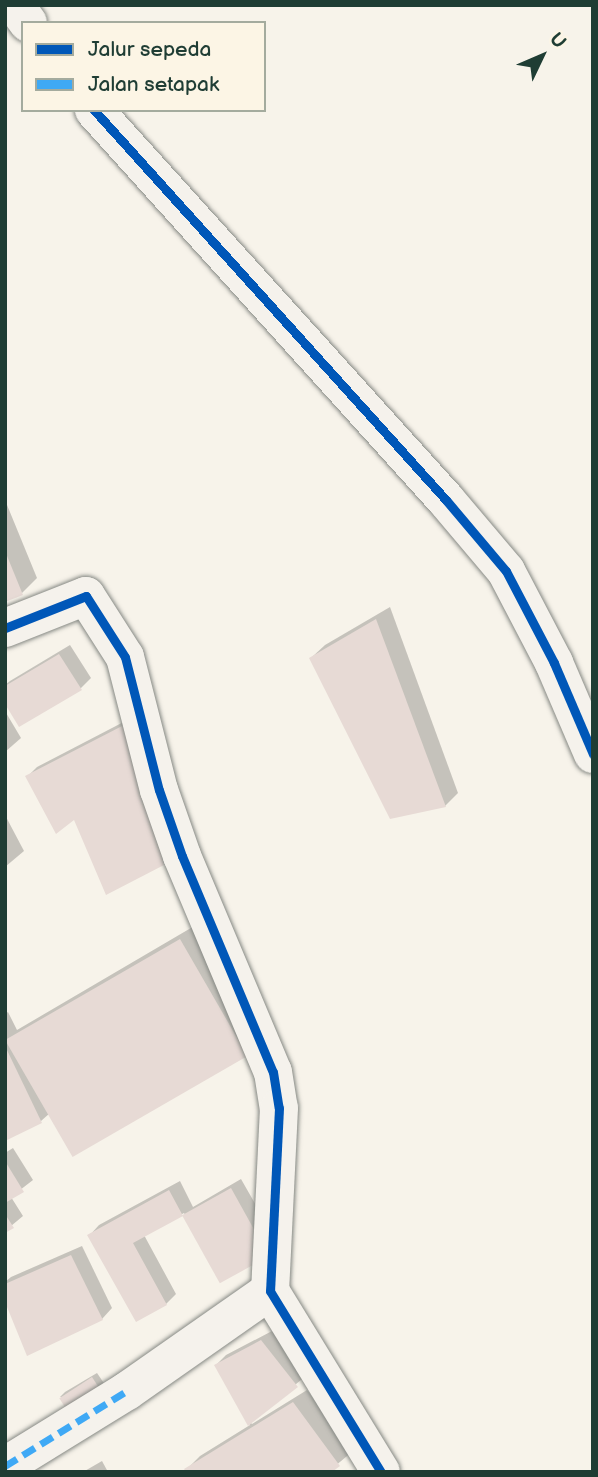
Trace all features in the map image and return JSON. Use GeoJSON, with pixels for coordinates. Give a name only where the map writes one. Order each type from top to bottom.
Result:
{"type":"FeatureCollection","features":[{"type":"Feature","properties":{"kind":"street"},"geometry":{"type":"LineString","coordinates":[[15,5],[27,21]]}},
{"type":"Feature","properties":{"kind":"street"},"geometry":{"type":"LineString","coordinates":[[96,112],[446,500],[506,571],[554,663],[593,754]]}},
{"type":"Feature","properties":{"kind":"street"},"geometry":{"type":"LineString","coordinates":[[5,628],[86,596],[125,657],[166,812],[273,1072],[279,1108],[270,1291],[381,1472]]}},
{"type":"Feature","properties":{"kind":"street"},"geometry":{"type":"LineString","coordinates":[[5,1466],[127,1391],[270,1291]]}},
{"type":"Feature","properties":{"kind":"building"},"geometry":{"type":"Polygon","coordinates":[[[5,551],[23,595],[5,602],[5,551]]]}},
{"type":"Feature","properties":{"kind":"building"},"geometry":{"type":"Polygon","coordinates":[[[376,619],[446,807],[390,819],[309,658],[376,619]]]}},
{"type":"Feature","properties":{"kind":"building"},"geometry":{"type":"Polygon","coordinates":[[[59,654],[82,690],[19,727],[5,704],[5,686],[59,654]]]}},
{"type":"Feature","properties":{"kind":"building"},"geometry":{"type":"Polygon","coordinates":[[[126,724],[147,789],[164,865],[106,895],[74,820],[56,834],[25,776],[126,724]]]}},
{"type":"Feature","properties":{"kind":"building"},"geometry":{"type":"Polygon","coordinates":[[[180,939],[248,1056],[73,1157],[5,1040],[180,939]]]}},
{"type":"Feature","properties":{"kind":"building"},"geometry":{"type":"Polygon","coordinates":[[[5,1046],[42,1123],[5,1141],[5,1046]]]}},
{"type":"Feature","properties":{"kind":"building"},"geometry":{"type":"Polygon","coordinates":[[[5,1161],[24,1192],[5,1203],[5,1161]]]}},
{"type":"Feature","properties":{"kind":"building"},"geometry":{"type":"Polygon","coordinates":[[[231,1188],[269,1256],[220,1283],[182,1215],[231,1188]]]}},
{"type":"Feature","properties":{"kind":"building"},"geometry":{"type":"Polygon","coordinates":[[[169,1190],[183,1216],[133,1243],[167,1305],[136,1322],[87,1235],[169,1190]]]}},
{"type":"Feature","properties":{"kind":"building"},"geometry":{"type":"Polygon","coordinates":[[[5,1214],[14,1228],[5,1233],[5,1214]]]}},
{"type":"Feature","properties":{"kind":"building"},"geometry":{"type":"Polygon","coordinates":[[[71,1255],[103,1320],[27,1356],[5,1302],[5,1284],[71,1255]]]}},
{"type":"Feature","properties":{"kind":"building"},"geometry":{"type":"Polygon","coordinates":[[[261,1340],[298,1387],[248,1426],[214,1365],[261,1340]]]}},
{"type":"Feature","properties":{"kind":"building"},"geometry":{"type":"Polygon","coordinates":[[[92,1377],[108,1402],[76,1423],[59,1398],[92,1377]]]}},
{"type":"Feature","properties":{"kind":"building"},"geometry":{"type":"Polygon","coordinates":[[[293,1402],[340,1466],[332,1472],[186,1472],[184,1469],[293,1402]]]}},
{"type":"Feature","properties":{"kind":"marked path"},"geometry":{"type":"LineString","coordinates":[[5,1466],[127,1391]]}},
{"type":"Feature","properties":{"kind":"cycle path"},"geometry":{"type":"LineString","coordinates":[[96,112],[446,500],[506,571],[554,663],[593,754]]}},
{"type":"Feature","properties":{"kind":"cycle path"},"geometry":{"type":"LineString","coordinates":[[5,628],[86,596],[125,657],[159,790],[182,856],[273,1072],[279,1108],[270,1291],[381,1472]]}}]}
